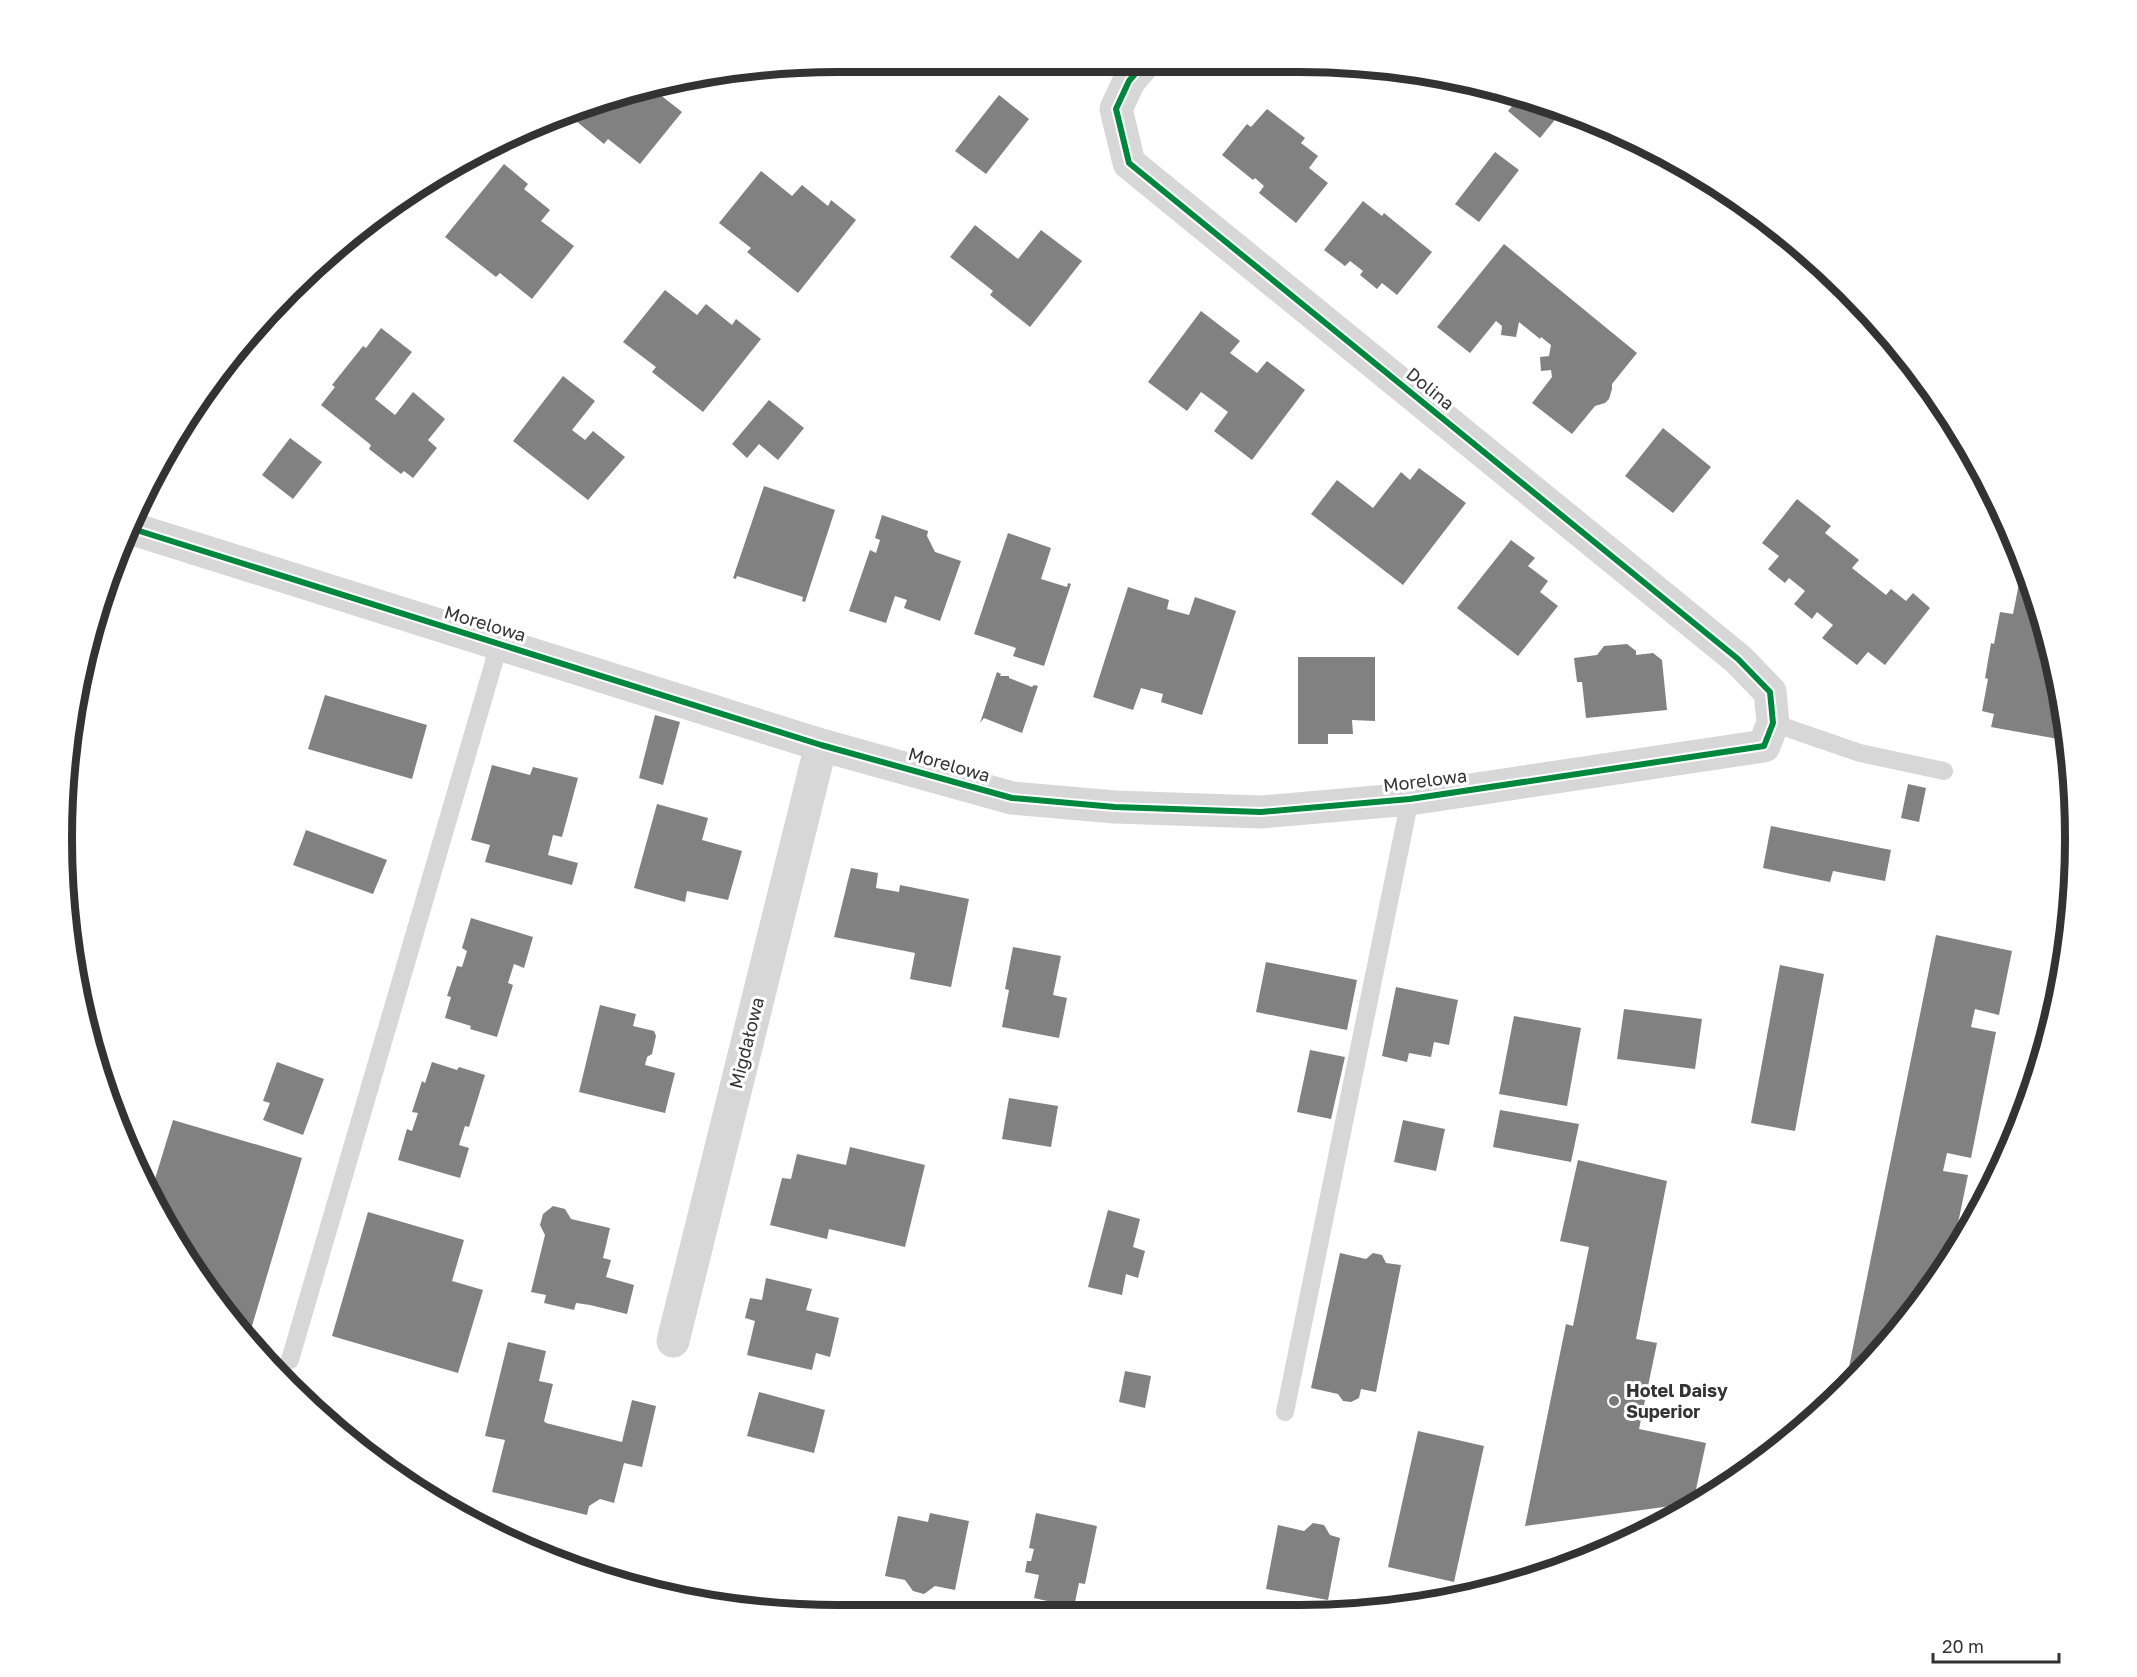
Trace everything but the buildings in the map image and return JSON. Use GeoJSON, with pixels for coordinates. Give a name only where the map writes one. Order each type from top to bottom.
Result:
{"type":"FeatureCollection","features":[{"type":"Feature","properties":{"kind":"street","name":"Dolina"},"geometry":{"type":"LineString","coordinates":[[1137,72],[1129,81],[1116,109],[1129,163],[1738,659],[1770,692],[1773,723]]}},
{"type":"Feature","properties":{"kind":"street","name":"Morelowa"},"geometry":{"type":"LineString","coordinates":[[137,530],[821,745],[1012,798],[1114,807],[1262,812],[1410,800],[1764,746],[1773,723]]}},
{"type":"Feature","properties":{"kind":"street","name":"Migdałowa"},"geometry":{"type":"LineString","coordinates":[[673,1341],[821,745]]}},
{"type":"Feature","properties":{"kind":"lane"},"geometry":{"type":"LineString","coordinates":[[290,1360],[499,645]]}},
{"type":"Feature","properties":{"kind":"lane"},"geometry":{"type":"LineString","coordinates":[[1773,723],[1860,753],[1944,771]]}},
{"type":"Feature","properties":{"kind":"lane"},"geometry":{"type":"LineString","coordinates":[[1285,1412],[1410,800]]}},
{"type":"Feature","properties":{"kind":"cycle path"},"geometry":{"type":"LineString","coordinates":[[137,530],[821,745],[1012,798],[1115,807],[1261,812],[1410,799],[1764,746],[1773,723],[1770,692],[1738,659],[1129,163],[1116,109],[1129,81],[1137,72]]}},
{"type":"Feature","properties":{"kind":"place","name":"Hotel Daisy Superior"},"geometry":{"type":"Point","coordinates":[1614,1401]}}]}
